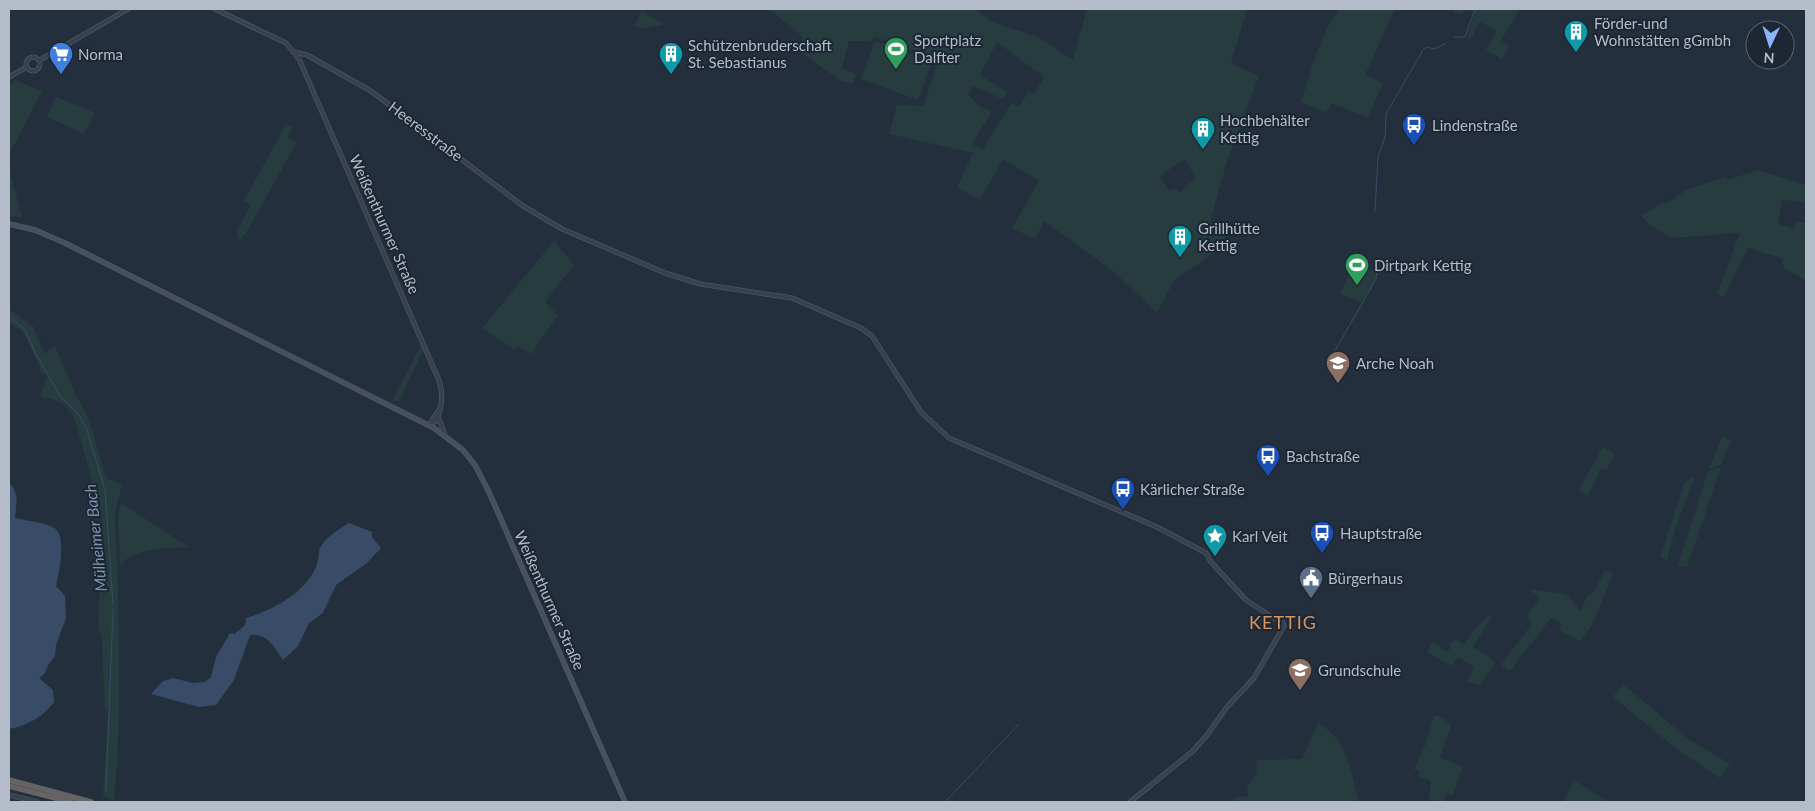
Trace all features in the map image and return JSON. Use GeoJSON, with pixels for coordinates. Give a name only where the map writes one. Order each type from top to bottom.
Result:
{"type":"FeatureCollection","features":[{"type":"Feature","properties":{"kind":"highway"},"geometry":{"type":"LineString","coordinates":[[9,780],[91,802]]}},
{"type":"Feature","properties":{"kind":"highway"},"geometry":{"type":"LineString","coordinates":[[9,786],[71,802]]}},
{"type":"Feature","properties":{"kind":"main road","name":"Weißenthurmer Straße"},"geometry":{"type":"LineString","coordinates":[[9,224],[53,237],[216,318],[428,425],[445,435],[467,455],[482,478],[625,802]]}},
{"type":"Feature","properties":{"kind":"street"},"geometry":{"type":"LineString","coordinates":[[40,60],[128,9]]}},
{"type":"Feature","properties":{"kind":"street"},"geometry":{"type":"LineString","coordinates":[[215,9],[278,38],[295,52]]}},
{"type":"Feature","properties":{"kind":"street","name":"Heeresstraße"},"geometry":{"type":"LineString","coordinates":[[295,52],[307,55],[371,91],[523,206],[549,223],[665,273],[700,284],[792,298],[861,328],[872,336],[912,399],[934,425],[949,438],[1157,527],[1206,553],[1246,600],[1265,613],[1284,622],[1284,626],[1254,678],[1227,707],[1211,730],[1193,751],[1130,802]]}},
{"type":"Feature","properties":{"kind":"street","name":"Weißenthurmer Straße"},"geometry":{"type":"LineString","coordinates":[[295,52],[438,378],[442,393],[438,417]]}},
{"type":"Feature","properties":{"kind":"street"},"geometry":{"type":"LineString","coordinates":[[26,67],[26,60],[29,57],[34,56],[40,60]]}},
{"type":"Feature","properties":{"kind":"street"},"geometry":{"type":"LineString","coordinates":[[26,67],[32,71],[37,70],[41,64],[40,60]]}},
{"type":"Feature","properties":{"kind":"street"},"geometry":{"type":"LineString","coordinates":[[9,77],[26,67]]}},
{"type":"Feature","properties":{"kind":"street"},"geometry":{"type":"LineString","coordinates":[[428,425],[440,408]]}},
{"type":"Feature","properties":{"kind":"street"},"geometry":{"type":"LineString","coordinates":[[428,425],[435,423],[438,417]]}},
{"type":"Feature","properties":{"kind":"street"},"geometry":{"type":"LineString","coordinates":[[438,417],[445,435]]}},
{"type":"Feature","properties":{"kind":"street"},"geometry":{"type":"LineString","coordinates":[[9,795],[38,802]]}},
{"type":"Feature","properties":{"kind":"green space"},"geometry":{"type":"Polygon","coordinates":[[[769,9],[975,9],[992,22],[1038,37],[1073,60],[1087,9],[1247,9],[1231,63],[1259,76],[1228,158],[1210,222],[1228,231],[1221,249],[1174,280],[1157,313],[1113,271],[1044,221],[1035,239],[1012,228],[1039,181],[1003,159],[980,200],[957,187],[973,153],[889,134],[897,105],[923,106],[939,59],[875,37],[869,41],[849,41],[842,68],[856,74],[853,84],[841,81],[804,55],[802,36],[769,9]],[[997,42],[980,75],[1007,92],[1003,99],[972,86],[968,95],[981,107],[992,111],[972,144],[983,149],[1011,104],[1020,106],[1028,92],[1035,93],[1044,77],[997,42]],[[1184,159],[1160,176],[1169,190],[1176,188],[1179,193],[1196,177],[1184,159]]]}},
{"type":"Feature","properties":{"kind":"green space"},"geometry":{"type":"Polygon","coordinates":[[[1340,9],[1395,9],[1365,75],[1383,83],[1368,117],[1332,104],[1326,113],[1301,102],[1312,66],[1327,28],[1340,9]]]}},
{"type":"Feature","properties":{"kind":"green space"},"geometry":{"type":"Polygon","coordinates":[[[1469,9],[1459,15],[1453,11],[1469,9]]]}},
{"type":"Feature","properties":{"kind":"green space"},"geometry":{"type":"Polygon","coordinates":[[[1469,9],[1520,9],[1501,40],[1510,46],[1502,59],[1486,50],[1497,30],[1480,22],[1470,40],[1467,39],[1475,12],[1469,9]]]}},
{"type":"Feature","properties":{"kind":"green space"},"geometry":{"type":"Polygon","coordinates":[[[642,11],[663,24],[644,29],[634,25],[642,11]]]}},
{"type":"Feature","properties":{"kind":"green space","name":"Sportplatz Dalfter"},"geometry":{"type":"Polygon","coordinates":[[[875,41],[932,61],[918,100],[861,79],[875,41]]]}},
{"type":"Feature","properties":{"kind":"green space"},"geometry":{"type":"Polygon","coordinates":[[[15,80],[42,91],[9,155],[9,86],[15,80]]]}},
{"type":"Feature","properties":{"kind":"green space"},"geometry":{"type":"Polygon","coordinates":[[[56,97],[95,113],[84,134],[47,117],[56,97]]]}},
{"type":"Feature","properties":{"kind":"green space"},"geometry":{"type":"Polygon","coordinates":[[[286,124],[293,128],[288,137],[297,142],[245,235],[242,235],[242,239],[236,239],[237,231],[251,205],[244,201],[286,124]]]}},
{"type":"Feature","properties":{"kind":"green space"},"geometry":{"type":"Polygon","coordinates":[[[9,169],[22,217],[9,216],[9,169]]]}},
{"type":"Feature","properties":{"kind":"green space"},"geometry":{"type":"Polygon","coordinates":[[[1758,170],[1806,185],[1806,202],[1782,200],[1778,224],[1794,229],[1796,222],[1806,223],[1806,281],[1784,268],[1781,258],[1748,248],[1724,297],[1717,294],[1740,233],[1673,238],[1651,226],[1641,216],[1662,203],[1669,202],[1686,190],[1725,177],[1727,180],[1758,170]]]}},
{"type":"Feature","properties":{"kind":"green space"},"geometry":{"type":"Polygon","coordinates":[[[554,241],[574,265],[545,302],[558,315],[531,354],[518,346],[514,349],[482,328],[554,241]]]}},
{"type":"Feature","properties":{"kind":"green space","name":"Dirtpark Kettig"},"geometry":{"type":"Polygon","coordinates":[[[1353,266],[1380,273],[1361,302],[1340,294],[1353,266]]]}},
{"type":"Feature","properties":{"kind":"green space"},"geometry":{"type":"Polygon","coordinates":[[[9,309],[33,326],[44,354],[55,346],[74,391],[89,419],[106,478],[122,484],[115,514],[119,621],[119,729],[114,800],[103,796],[108,709],[105,709],[102,640],[98,626],[102,542],[100,507],[73,414],[58,402],[40,397],[47,376],[39,370],[40,366],[23,332],[9,323],[9,309]]]}},
{"type":"Feature","properties":{"kind":"green space"},"geometry":{"type":"Polygon","coordinates":[[[421,345],[423,350],[399,401],[392,401],[421,345]]]}},
{"type":"Feature","properties":{"kind":"green space"},"geometry":{"type":"Polygon","coordinates":[[[1722,437],[1731,440],[1721,465],[1709,469],[1722,437]]]}},
{"type":"Feature","properties":{"kind":"green space"},"geometry":{"type":"Polygon","coordinates":[[[1603,447],[1615,454],[1606,470],[1601,468],[1588,496],[1578,491],[1603,447]]]}},
{"type":"Feature","properties":{"kind":"green space"},"geometry":{"type":"Polygon","coordinates":[[[1721,467],[1687,567],[1678,565],[1708,471],[1721,467]]]}},
{"type":"Feature","properties":{"kind":"green space"},"geometry":{"type":"Polygon","coordinates":[[[1695,477],[1676,526],[1667,560],[1660,557],[1685,482],[1695,477]]]}},
{"type":"Feature","properties":{"kind":"green space"},"geometry":{"type":"Polygon","coordinates":[[[121,503],[189,547],[161,548],[143,552],[127,559],[120,565],[118,517],[121,503]]]}},
{"type":"Feature","properties":{"kind":"green space"},"geometry":{"type":"Polygon","coordinates":[[[1605,570],[1613,574],[1592,625],[1580,641],[1559,630],[1562,624],[1551,618],[1510,671],[1501,665],[1532,624],[1526,616],[1540,598],[1528,589],[1566,594],[1581,611],[1587,596],[1593,593],[1605,570]]]}},
{"type":"Feature","properties":{"kind":"green space"},"geometry":{"type":"Polygon","coordinates":[[[1489,616],[1491,618],[1473,647],[1496,662],[1480,685],[1467,682],[1474,667],[1458,657],[1452,666],[1427,652],[1433,642],[1447,652],[1450,648],[1449,644],[1455,639],[1464,645],[1474,629],[1489,616]]]}},
{"type":"Feature","properties":{"kind":"green space"},"geometry":{"type":"Polygon","coordinates":[[[1623,684],[1687,738],[1730,764],[1720,778],[1674,747],[1613,697],[1623,684]]]}},
{"type":"Feature","properties":{"kind":"green space"},"geometry":{"type":"Polygon","coordinates":[[[1434,716],[1440,716],[1451,725],[1440,758],[1463,766],[1453,795],[1447,793],[1444,802],[1429,799],[1431,781],[1418,776],[1420,772],[1414,769],[1426,743],[1434,716]]]}},
{"type":"Feature","properties":{"kind":"green space"},"geometry":{"type":"Polygon","coordinates":[[[1318,723],[1336,738],[1342,747],[1347,757],[1359,802],[1234,802],[1233,798],[1248,796],[1247,785],[1250,784],[1257,773],[1256,760],[1302,759],[1318,723]]]}},
{"type":"Feature","properties":{"kind":"green space"},"geometry":{"type":"Polygon","coordinates":[[[1574,780],[1609,802],[1564,802],[1574,780]]]}},
{"type":"Feature","properties":{"kind":"water"},"geometry":{"type":"Polygon","coordinates":[[[9,483],[16,495],[15,518],[45,524],[58,532],[61,555],[56,586],[65,596],[66,618],[56,645],[55,656],[45,673],[39,678],[53,690],[54,702],[34,720],[9,729],[9,483]]]}},
{"type":"Feature","properties":{"kind":"water"},"geometry":{"type":"Polygon","coordinates":[[[349,523],[372,532],[372,537],[381,548],[367,563],[336,585],[323,613],[309,623],[298,646],[283,660],[270,642],[261,636],[250,635],[234,680],[216,705],[199,707],[151,694],[163,681],[173,678],[193,683],[205,682],[211,677],[216,657],[230,633],[235,634],[245,625],[246,618],[276,606],[296,593],[311,576],[317,565],[319,550],[326,540],[349,523]]]}},
{"type":"Feature","properties":{"kind":"waterway"},"geometry":{"type":"LineString","coordinates":[[1454,37],[1465,37],[1475,9]]}},
{"type":"Feature","properties":{"kind":"waterway"},"geometry":{"type":"LineString","coordinates":[[1375,211],[1378,157],[1385,137],[1386,114],[1423,50],[1427,47],[1435,49],[1446,43]]}},
{"type":"Feature","properties":{"kind":"waterway"},"geometry":{"type":"LineString","coordinates":[[1332,356],[1376,279],[1377,266]]}},
{"type":"Feature","properties":{"kind":"waterway","name":"Mülheimer Bach"},"geometry":{"type":"LineString","coordinates":[[9,316],[25,330],[60,396],[79,415],[87,430],[105,490],[113,605]]}},
{"type":"Feature","properties":{"kind":"waterway","name":"Mülheimer Bach"},"geometry":{"type":"LineString","coordinates":[[106,791],[113,609]]}},
{"type":"Feature","properties":{"kind":"waterway"},"geometry":{"type":"LineString","coordinates":[[945,802],[1019,724]]}},
{"type":"Feature","properties":{"kind":"place","name":"Förder-und Wohnstätten gGmbh"},"geometry":{"type":"Point","coordinates":[1576,53]}},
{"type":"Feature","properties":{"kind":"place","name":"Sportplatz Dalfter"},"geometry":{"type":"Point","coordinates":[896,70]}},
{"type":"Feature","properties":{"kind":"place","name":"Norma"},"geometry":{"type":"Point","coordinates":[61,75]}},
{"type":"Feature","properties":{"kind":"place","name":"Schützenbruderschaft St. Sebastianus"},"geometry":{"type":"Point","coordinates":[671,75]}},
{"type":"Feature","properties":{"kind":"place","name":"Lindenstraße"},"geometry":{"type":"Point","coordinates":[1414,146]}},
{"type":"Feature","properties":{"kind":"place","name":"Hochbehälter Kettig"},"geometry":{"type":"Point","coordinates":[1203,150]}},
{"type":"Feature","properties":{"kind":"place","name":"Grillhütte Kettig"},"geometry":{"type":"Point","coordinates":[1180,258]}},
{"type":"Feature","properties":{"kind":"place","name":"Dirtpark Kettig"},"geometry":{"type":"Point","coordinates":[1357,286]}},
{"type":"Feature","properties":{"kind":"place","name":"Arche Noah"},"geometry":{"type":"Point","coordinates":[1338,384]}},
{"type":"Feature","properties":{"kind":"place","name":"Bachstraße"},"geometry":{"type":"Point","coordinates":[1268,477]}},
{"type":"Feature","properties":{"kind":"place","name":"Kärlicher Straße"},"geometry":{"type":"Point","coordinates":[1123,510]}},
{"type":"Feature","properties":{"kind":"place","name":"Hauptstraße"},"geometry":{"type":"Point","coordinates":[1322,554]}},
{"type":"Feature","properties":{"kind":"place","name":"Karl Veit"},"geometry":{"type":"Point","coordinates":[1215,557]}},
{"type":"Feature","properties":{"kind":"place","name":"Bürgerhaus"},"geometry":{"type":"Point","coordinates":[1311,599]}},
{"type":"Feature","properties":{"kind":"place","name":"Grundschule"},"geometry":{"type":"Point","coordinates":[1300,691]}},
{"type":"Feature","properties":{"kind":"district","name":"KETTIG"},"geometry":{"type":"Point","coordinates":[1283,622]}}]}
